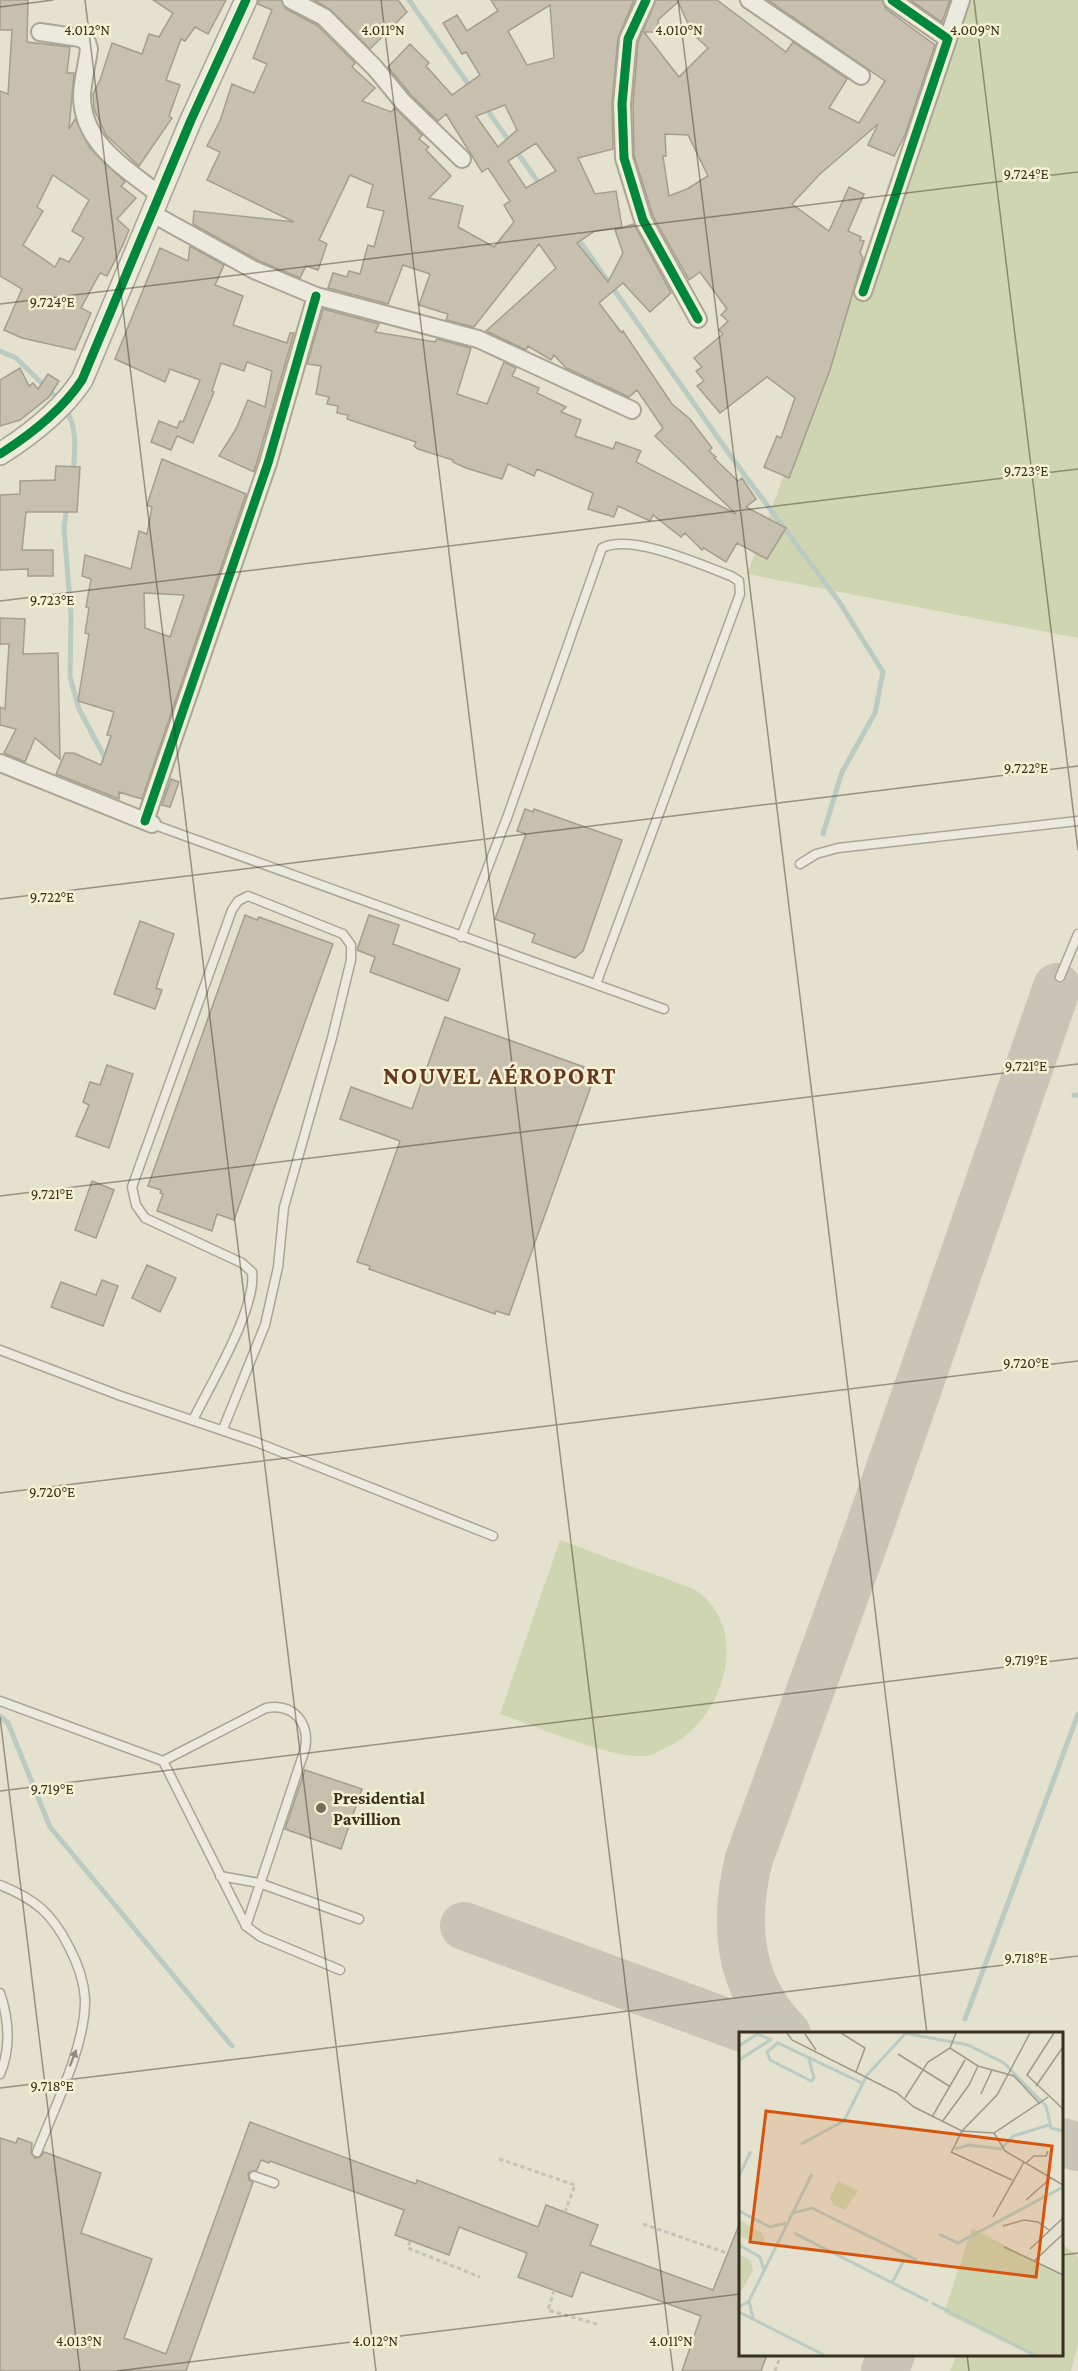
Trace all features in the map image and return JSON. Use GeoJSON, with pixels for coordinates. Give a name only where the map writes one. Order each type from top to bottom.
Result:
{"type":"FeatureCollection","features":[{"type":"Feature","properties":{"kind":"street"},"geometry":{"type":"LineString","coordinates":[[0,454],[40,424],[73,394],[82,380],[191,120],[246,0]]}},
{"type":"Feature","properties":{"kind":"street"},"geometry":{"type":"LineString","coordinates":[[291,0],[324,17],[375,68],[403,102],[462,159]]}},
{"type":"Feature","properties":{"kind":"street"},"geometry":{"type":"LineString","coordinates":[[646,0],[628,39],[622,104],[624,158],[643,220],[698,319]]}},
{"type":"Feature","properties":{"kind":"street"},"geometry":{"type":"LineString","coordinates":[[749,0],[861,76]]}},
{"type":"Feature","properties":{"kind":"street"},"geometry":{"type":"LineString","coordinates":[[892,0],[948,39]]}},
{"type":"Feature","properties":{"kind":"street"},"geometry":{"type":"LineString","coordinates":[[863,292],[961,0]]}},
{"type":"Feature","properties":{"kind":"street"},"geometry":{"type":"LineString","coordinates":[[40,32],[80,38],[87,42],[89,49],[82,96],[86,120],[95,139],[109,155],[157,205],[254,270],[316,296],[478,339],[632,410]]}},
{"type":"Feature","properties":{"kind":"street"},"geometry":{"type":"LineString","coordinates":[[0,763],[149,822],[268,464],[316,296]]}},
{"type":"Feature","properties":{"kind":"lane"},"geometry":{"type":"LineString","coordinates":[[461,937],[508,816],[602,548],[610,544],[655,549],[739,581],[738,600],[596,984]]}},
{"type":"Feature","properties":{"kind":"lane"},"geometry":{"type":"LineString","coordinates":[[149,822],[664,1009]]}},
{"type":"Feature","properties":{"kind":"lane"},"geometry":{"type":"LineString","coordinates":[[800,864],[816,854],[838,848],[1078,822]]}},
{"type":"Feature","properties":{"kind":"lane"},"geometry":{"type":"LineString","coordinates":[[193,1420],[246,1311],[254,1284],[252,1272],[242,1263],[145,1218],[136,1205],[132,1187],[232,910],[238,901],[248,896],[343,934],[351,945],[351,960],[332,1038],[284,1208],[278,1267],[265,1325],[223,1429]]}},
{"type":"Feature","properties":{"kind":"lane"},"geometry":{"type":"LineString","coordinates":[[1060,977],[1078,934]]}},
{"type":"Feature","properties":{"kind":"lane"},"geometry":{"type":"LineString","coordinates":[[0,1350],[223,1429],[493,1536]]}},
{"type":"Feature","properties":{"kind":"lane"},"geometry":{"type":"LineString","coordinates":[[0,1701],[163,1761],[246,1926],[261,1937],[340,1970]]}},
{"type":"Feature","properties":{"kind":"lane"},"geometry":{"type":"LineString","coordinates":[[163,1761],[266,1708],[285,1707],[301,1719],[306,1728],[305,1749],[246,1926]]}},
{"type":"Feature","properties":{"kind":"lane"},"geometry":{"type":"LineString","coordinates":[[220,1876],[259,1883],[358,1919]]}},
{"type":"Feature","properties":{"kind":"lane"},"geometry":{"type":"LineString","coordinates":[[0,1885],[29,1897],[58,1924],[76,1962],[85,1998],[81,2037],[38,2152]]}},
{"type":"Feature","properties":{"kind":"lane"},"geometry":{"type":"LineString","coordinates":[[0,1993],[6,2011],[7,2041],[4,2064],[0,2074]]}},
{"type":"Feature","properties":{"kind":"lane"},"geometry":{"type":"LineString","coordinates":[[254,2176],[274,2183]]}},
{"type":"Feature","properties":{"kind":"path"},"geometry":{"type":"LineString","coordinates":[[499,2158],[575,2185],[566,2212]]}},
{"type":"Feature","properties":{"kind":"path"},"geometry":{"type":"LineString","coordinates":[[643,2224],[727,2253]]}},
{"type":"Feature","properties":{"kind":"path"},"geometry":{"type":"LineString","coordinates":[[411,2241],[408,2248],[480,2277]]}},
{"type":"Feature","properties":{"kind":"path"},"geometry":{"type":"LineString","coordinates":[[554,2290],[548,2310],[600,2325]]}},
{"type":"Feature","properties":{"kind":"path"},"geometry":{"type":"LineString","coordinates":[[776,2371],[781,2356]]}},
{"type":"Feature","properties":{"kind":"green space"},"geometry":{"type":"Polygon","coordinates":[[[962,0],[1078,0],[1078,638],[747,574],[962,0]]]}},
{"type":"Feature","properties":{"kind":"green space"},"geometry":{"type":"Polygon","coordinates":[[[560,1540],[693,1589],[701,1594],[716,1612],[725,1633],[727,1655],[723,1678],[714,1700],[701,1720],[684,1737],[655,1753],[644,1756],[611,1752],[500,1714],[560,1540]]]}},
{"type":"Feature","properties":{"kind":"green space"},"geometry":{"type":"Polygon","coordinates":[[[1063,2245],[1076,2254],[1078,2259],[1078,2345],[1071,2371],[950,2371],[956,2356],[1063,2356],[1063,2245]]]}},
{"type":"Feature","properties":{"kind":"building"},"geometry":{"type":"Polygon","coordinates":[[[0,0],[28,0],[27,42],[70,47],[67,73],[74,73],[69,129],[75,119],[90,148],[125,182],[121,186],[136,198],[117,219],[129,230],[122,247],[107,276],[100,273],[81,308],[91,313],[75,350],[22,338],[4,330],[22,289],[0,276],[0,91],[8,94],[12,30],[0,30],[0,0]],[[53,175],[37,207],[43,211],[23,245],[55,267],[60,258],[69,262],[84,238],[72,231],[89,200],[53,175]]]}},
{"type":"Feature","properties":{"kind":"building"},"geometry":{"type":"Polygon","coordinates":[[[153,0],[226,0],[208,34],[195,27],[185,41],[181,39],[166,80],[180,85],[169,116],[172,118],[139,166],[106,135],[94,109],[93,94],[112,43],[142,54],[149,34],[159,37],[173,13],[153,0]]]}},
{"type":"Feature","properties":{"kind":"building"},"geometry":{"type":"Polygon","coordinates":[[[259,0],[281,0],[286,9],[318,26],[355,63],[352,67],[375,88],[362,101],[391,112],[395,108],[422,135],[419,139],[429,147],[426,150],[451,176],[429,198],[463,206],[458,227],[494,247],[514,222],[504,205],[510,201],[488,168],[482,172],[446,114],[438,121],[411,95],[388,67],[410,44],[429,63],[426,66],[452,95],[480,75],[466,52],[462,54],[443,23],[457,15],[467,31],[498,11],[491,0],[634,0],[618,38],[612,103],[613,149],[578,158],[595,194],[616,191],[622,227],[595,231],[577,243],[608,282],[623,253],[615,230],[634,224],[671,293],[650,312],[623,283],[599,303],[621,332],[623,331],[672,404],[690,419],[712,448],[709,451],[716,457],[714,458],[738,481],[742,478],[756,499],[746,507],[786,528],[767,559],[737,543],[726,562],[704,548],[702,550],[685,533],[681,537],[653,515],[650,521],[618,506],[614,517],[588,509],[593,493],[537,469],[534,476],[508,464],[502,479],[466,468],[453,460],[418,449],[414,446],[416,442],[347,419],[348,415],[337,413],[338,406],[327,404],[329,397],[316,394],[321,366],[307,364],[323,309],[379,324],[375,332],[435,342],[437,339],[471,348],[457,394],[487,404],[504,362],[516,368],[512,376],[539,388],[537,393],[566,407],[561,412],[581,420],[575,436],[613,449],[616,442],[641,451],[636,462],[736,514],[655,436],[663,428],[637,390],[629,397],[566,368],[554,355],[551,360],[528,346],[526,350],[486,331],[556,268],[539,244],[474,327],[446,320],[448,314],[419,305],[430,274],[403,265],[388,304],[328,288],[333,273],[347,277],[349,271],[360,274],[368,245],[374,247],[384,211],[367,207],[373,185],[350,175],[319,240],[327,244],[318,270],[306,266],[300,278],[259,261],[193,224],[194,211],[294,222],[207,180],[220,152],[207,146],[220,121],[232,84],[254,93],[267,64],[253,58],[272,10],[258,4],[259,0]],[[550,5],[508,31],[527,65],[554,58],[550,5]],[[505,105],[476,116],[498,147],[517,130],[505,105]],[[536,143],[508,161],[526,188],[556,171],[536,143]]]}},
{"type":"Feature","properties":{"kind":"building"},"geometry":{"type":"Polygon","coordinates":[[[314,0],[398,0],[407,12],[370,49],[331,10],[314,0]]]}},
{"type":"Feature","properties":{"kind":"building"},"geometry":{"type":"Polygon","coordinates":[[[656,0],[717,0],[786,52],[793,42],[847,79],[829,108],[859,123],[885,81],[768,0],[882,0],[886,9],[935,45],[905,135],[894,156],[868,145],[878,124],[820,174],[792,204],[829,231],[849,187],[864,194],[848,231],[861,237],[860,240],[864,241],[860,253],[863,258],[830,370],[789,478],[764,467],[777,436],[781,438],[795,398],[767,377],[720,413],[697,386],[704,381],[696,371],[702,367],[694,358],[723,334],[719,330],[728,321],[721,315],[727,309],[700,272],[689,280],[653,216],[634,156],[633,104],[638,42],[656,0]],[[678,2],[658,20],[659,32],[644,32],[679,77],[708,48],[693,34],[678,2]],[[665,134],[666,156],[663,156],[669,196],[687,189],[708,176],[688,135],[665,134]]]}},
{"type":"Feature","properties":{"kind":"building"},"geometry":{"type":"Polygon","coordinates":[[[910,0],[950,0],[942,22],[910,0]]]}},
{"type":"Feature","properties":{"kind":"building"},"geometry":{"type":"Polygon","coordinates":[[[190,246],[224,265],[215,285],[243,296],[233,325],[287,343],[290,333],[294,333],[254,472],[219,456],[236,429],[248,400],[265,407],[272,371],[247,362],[244,371],[221,363],[212,391],[214,392],[193,443],[177,436],[171,450],[151,442],[159,421],[177,428],[180,421],[183,422],[200,380],[170,369],[165,382],[115,359],[160,248],[188,261],[190,246]]]}},
{"type":"Feature","properties":{"kind":"building"},"geometry":{"type":"Polygon","coordinates":[[[20,368],[29,386],[33,383],[38,389],[48,374],[59,381],[49,397],[20,420],[0,426],[0,380],[20,368]]]}},
{"type":"Feature","properties":{"kind":"building"},"geometry":{"type":"Polygon","coordinates":[[[162,459],[246,494],[142,799],[119,792],[119,799],[56,774],[65,753],[74,753],[101,765],[111,736],[107,735],[114,712],[78,701],[89,634],[85,633],[89,608],[86,607],[91,579],[82,576],[85,555],[131,569],[139,531],[147,534],[152,507],[147,505],[162,459]],[[144,593],[145,628],[170,637],[184,595],[144,593]]]}},
{"type":"Feature","properties":{"kind":"building"},"geometry":{"type":"Polygon","coordinates":[[[56,466],[80,467],[77,512],[26,512],[22,550],[53,550],[53,576],[28,576],[28,569],[0,570],[0,495],[20,494],[20,481],[55,480],[56,466]]]}},
{"type":"Feature","properties":{"kind":"building"},"geometry":{"type":"Polygon","coordinates":[[[0,618],[25,619],[23,654],[58,653],[60,759],[35,738],[25,762],[4,753],[16,729],[0,725],[0,707],[5,709],[9,644],[0,644],[0,618]]]}},
{"type":"Feature","properties":{"kind":"building"},"geometry":{"type":"Polygon","coordinates":[[[171,779],[179,782],[170,807],[162,805],[171,779]]]}},
{"type":"Feature","properties":{"kind":"building"},"geometry":{"type":"Polygon","coordinates":[[[525,809],[533,812],[534,809],[622,840],[583,951],[575,958],[532,942],[535,934],[495,919],[526,834],[517,831],[525,809]]]}},
{"type":"Feature","properties":{"kind":"building"},"geometry":{"type":"Polygon","coordinates":[[[245,915],[257,920],[259,917],[333,944],[234,1220],[217,1214],[212,1231],[157,1211],[163,1194],[160,1193],[161,1190],[148,1186],[245,915]]]}},
{"type":"Feature","properties":{"kind":"building"},"geometry":{"type":"Polygon","coordinates":[[[369,915],[399,925],[393,944],[460,969],[448,1001],[370,972],[375,957],[357,950],[369,915]]]}},
{"type":"Feature","properties":{"kind":"building"},"geometry":{"type":"Polygon","coordinates":[[[140,921],[174,934],[156,988],[162,990],[155,1009],[114,994],[140,921]]]}},
{"type":"Feature","properties":{"kind":"building"},"geometry":{"type":"Polygon","coordinates":[[[445,1017],[584,1067],[582,1071],[595,1075],[509,1315],[496,1311],[495,1314],[369,1269],[370,1266],[357,1262],[400,1141],[340,1119],[351,1087],[412,1109],[445,1017]]]}},
{"type":"Feature","properties":{"kind":"building"},"geometry":{"type":"Polygon","coordinates":[[[107,1065],[133,1074],[109,1148],[76,1136],[89,1105],[83,1102],[90,1082],[100,1085],[107,1065]]]}},
{"type":"Feature","properties":{"kind":"building"},"geometry":{"type":"Polygon","coordinates":[[[92,1181],[114,1190],[96,1238],[75,1230],[92,1181]]]}},
{"type":"Feature","properties":{"kind":"building"},"geometry":{"type":"Polygon","coordinates":[[[147,1265],[176,1278],[160,1312],[132,1298],[147,1265]]]}},
{"type":"Feature","properties":{"kind":"building"},"geometry":{"type":"Polygon","coordinates":[[[102,1280],[118,1286],[103,1326],[51,1307],[61,1282],[96,1295],[102,1280]]]}},
{"type":"Feature","properties":{"kind":"building","name":"Presidential Pavillion"},"geometry":{"type":"Polygon","coordinates":[[[305,1770],[362,1789],[341,1849],[285,1829],[305,1770]]]}},
{"type":"Feature","properties":{"kind":"building"},"geometry":{"type":"Polygon","coordinates":[[[250,2122],[416,2184],[417,2180],[538,2227],[546,2205],[598,2225],[590,2245],[713,2290],[739,2225],[739,2356],[767,2356],[761,2371],[682,2371],[701,2316],[581,2272],[572,2297],[518,2277],[527,2253],[459,2227],[449,2255],[395,2235],[404,2210],[270,2161],[269,2163],[261,2160],[257,2170],[248,2173],[249,2180],[253,2182],[186,2371],[0,2371],[0,2138],[16,2143],[18,2138],[32,2143],[31,2153],[35,2158],[40,2157],[44,2152],[101,2173],[81,2233],[152,2259],[124,2338],[166,2354],[250,2122]]]}},
{"type":"Feature","properties":{"kind":"waterway"},"geometry":{"type":"LineString","coordinates":[[409,0],[471,88]]}},
{"type":"Feature","properties":{"kind":"waterway"},"geometry":{"type":"LineString","coordinates":[[485,107],[541,186]]}},
{"type":"Feature","properties":{"kind":"waterway"},"geometry":{"type":"LineString","coordinates":[[577,237],[735,462],[840,603],[883,672],[875,713],[842,772],[823,834]]}},
{"type":"Feature","properties":{"kind":"waterway"},"geometry":{"type":"LineString","coordinates":[[0,351],[16,358],[60,401]]}},
{"type":"Feature","properties":{"kind":"waterway"},"geometry":{"type":"LineString","coordinates":[[65,409],[74,431],[73,473]]}},
{"type":"Feature","properties":{"kind":"waterway"},"geometry":{"type":"LineString","coordinates":[[67,505],[64,528],[71,615],[70,677],[79,709],[106,760]]}},
{"type":"Feature","properties":{"kind":"waterway"},"geometry":{"type":"LineString","coordinates":[[965,2019],[1078,1714]]}},
{"type":"Feature","properties":{"kind":"waterway"},"geometry":{"type":"LineString","coordinates":[[0,1716],[8,1723],[50,1827],[232,2046]]}},
{"type":"Feature","properties":{"kind":"taxiway"},"geometry":{"type":"LineString","coordinates":[[785,2032],[758,1995],[749,1974],[744,1952],[741,1906],[749,1859],[870,1526],[1057,987]]}},
{"type":"Feature","properties":{"kind":"taxiway"},"geometry":{"type":"LineString","coordinates":[[464,1926],[754,2032]]}},
{"type":"Feature","properties":{"kind":"taxiway"},"geometry":{"type":"LineString","coordinates":[[1063,2142],[1078,2147]]}},
{"type":"Feature","properties":{"kind":"taxiway"},"geometry":{"type":"LineString","coordinates":[[885,2371],[890,2356]]}},
{"type":"Feature","properties":{"kind":"cycle path"},"geometry":{"type":"LineString","coordinates":[[0,454],[45,421],[65,402],[82,380],[191,120],[246,0]]}},
{"type":"Feature","properties":{"kind":"cycle path"},"geometry":{"type":"LineString","coordinates":[[646,0],[628,39],[622,104],[624,158],[643,220],[698,319]]}},
{"type":"Feature","properties":{"kind":"cycle path"},"geometry":{"type":"LineString","coordinates":[[863,292],[948,39],[892,0]]}},
{"type":"Feature","properties":{"kind":"cycle path"},"geometry":{"type":"LineString","coordinates":[[145,821],[268,463],[316,296]]}},
{"type":"Feature","properties":{"kind":"place","name":"Presidential Pavillion"},"geometry":{"type":"Point","coordinates":[321,1808]}},
{"type":"Feature","properties":{"kind":"district","name":"NOUVEL AÉROPORT"},"geometry":{"type":"Point","coordinates":[500,1075]}}]}
